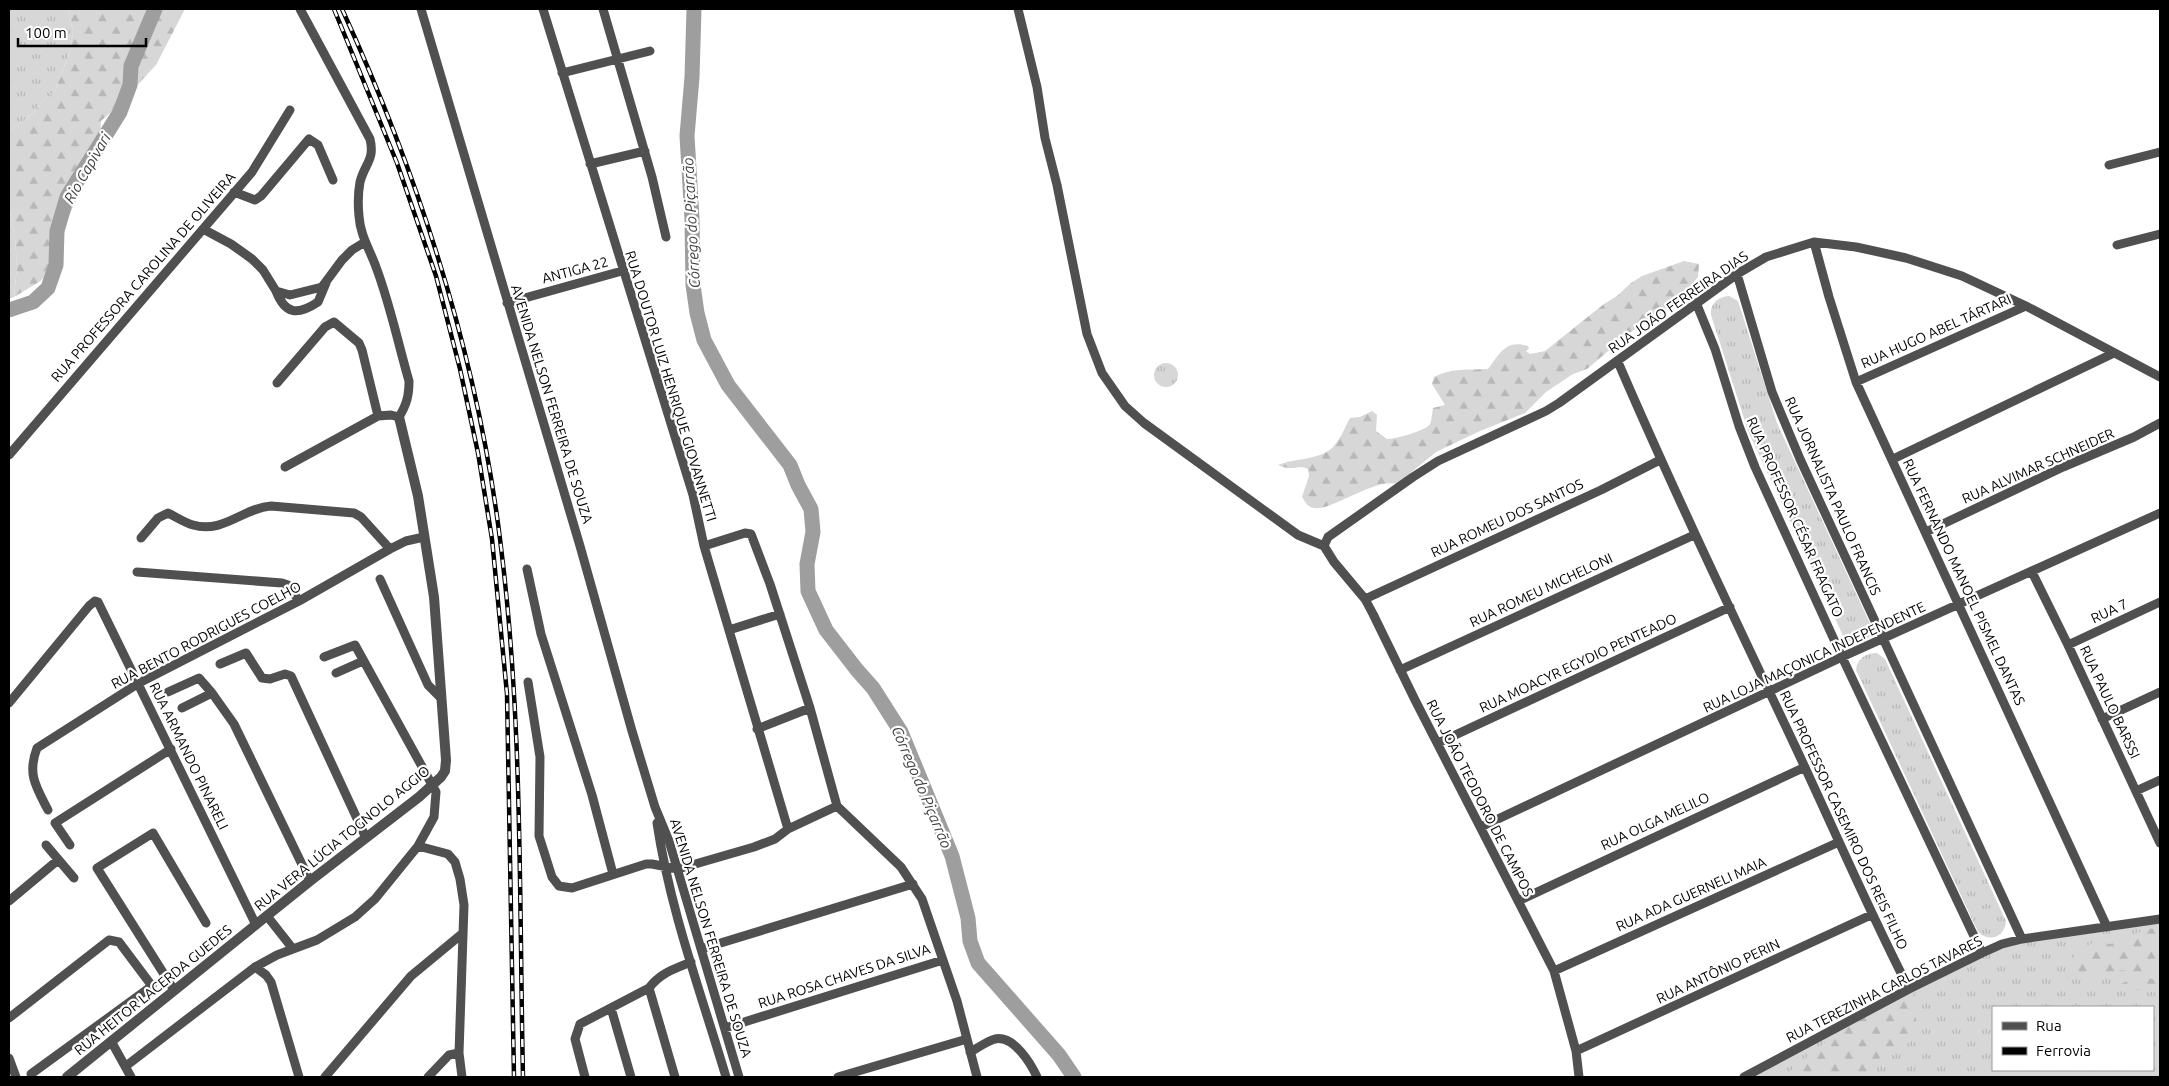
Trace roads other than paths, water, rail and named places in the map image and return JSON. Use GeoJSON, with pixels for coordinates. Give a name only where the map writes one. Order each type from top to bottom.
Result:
{"type":"FeatureCollection","features":[{"type":"Feature","properties":{"kind":"street"},"geometry":{"type":"LineString","coordinates":[[285,466],[378,416],[392,415],[400,417],[406,405],[409,381],[379,275],[365,242],[359,219],[360,181],[370,161],[372,151],[370,139],[300,9]]}},
{"type":"Feature","properties":{"kind":"street","name":"AVENIDA NELSON FERREIRA DE SOUZA"},"geometry":{"type":"LineString","coordinates":[[421,9],[506,303],[580,546],[655,808],[665,868],[726,1077]]}},
{"type":"Feature","properties":{"kind":"street"},"geometry":{"type":"LineString","coordinates":[[544,13],[553,9]]}},
{"type":"Feature","properties":{"kind":"street"},"geometry":{"type":"LineString","coordinates":[[603,9],[645,151],[666,237]]}},
{"type":"Feature","properties":{"kind":"street"},"geometry":{"type":"LineString","coordinates":[[1018,9],[1037,87],[1045,138],[1057,185],[1087,334],[1102,373],[1125,406],[1144,423],[1298,535],[1324,546]]}},
{"type":"Feature","properties":{"kind":"street","name":"RUA DOUTOR LUIZ HENRIQUE GIOVANNETTI"},"geometry":{"type":"LineString","coordinates":[[544,13],[692,495],[704,546],[788,830]]}},
{"type":"Feature","properties":{"kind":"street"},"geometry":{"type":"LineString","coordinates":[[562,73],[650,51]]}},
{"type":"Feature","properties":{"kind":"street","name":"RUA PROFESSORA CAROLINA DE OLIVEIRA"},"geometry":{"type":"LineString","coordinates":[[9,455],[252,172],[290,110]]}},
{"type":"Feature","properties":{"kind":"street"},"geometry":{"type":"LineString","coordinates":[[234,192],[255,200],[261,196],[309,139],[318,145],[333,180]]}},
{"type":"Feature","properties":{"kind":"street"},"geometry":{"type":"LineString","coordinates":[[590,164],[645,151]]}},
{"type":"Feature","properties":{"kind":"street"},"geometry":{"type":"LineString","coordinates":[[2109,165],[2160,152]]}},
{"type":"Feature","properties":{"kind":"street"},"geometry":{"type":"LineString","coordinates":[[203,229],[231,244],[252,259],[263,270],[283,306],[289,310],[300,311],[318,302],[326,282]]}},
{"type":"Feature","properties":{"kind":"street"},"geometry":{"type":"LineString","coordinates":[[2116,245],[2160,234]]}},
{"type":"Feature","properties":{"kind":"street"},"geometry":{"type":"LineString","coordinates":[[276,291],[296,295],[318,289],[352,250],[365,242]]}},
{"type":"Feature","properties":{"kind":"street","name":"RUA JOÃO FERREIRA DIAS"},"geometry":{"type":"LineString","coordinates":[[1324,546],[1328,537],[1438,461],[1546,412],[1697,305],[1737,274],[1766,257],[1814,242],[1856,247],[1935,266],[1962,276],[2026,306],[2160,378]]}},
{"type":"Feature","properties":{"kind":"street","name":"RUA FERNANDO MANOEL PISMEL DANTAS"},"geometry":{"type":"LineString","coordinates":[[1814,242],[1856,382],[1960,604],[2107,927]]}},
{"type":"Feature","properties":{"kind":"street","name":"ANTIGA 22"},"geometry":{"type":"LineString","coordinates":[[506,303],[622,271]]}},
{"type":"Feature","properties":{"kind":"street","name":"RUA JORNALISTA PAULO FRANCIS"},"geometry":{"type":"LineString","coordinates":[[1737,274],[1775,399],[1823,511],[2022,940]]}},
{"type":"Feature","properties":{"kind":"street","name":"RUA PROFESSOR CÉSAR FRAGATO"},"geometry":{"type":"LineString","coordinates":[[1697,305],[1715,349],[1739,426],[1755,467],[1842,658],[1982,953]]}},
{"type":"Feature","properties":{"kind":"street","name":"RUA HUGO ABEL TÁRTARI"},"geometry":{"type":"LineString","coordinates":[[1856,382],[2026,306]]}},
{"type":"Feature","properties":{"kind":"street"},"geometry":{"type":"LineString","coordinates":[[277,384],[328,324],[334,322],[359,343],[378,416]]}},
{"type":"Feature","properties":{"kind":"street"},"geometry":{"type":"LineString","coordinates":[[1893,459],[2114,353]]}},
{"type":"Feature","properties":{"kind":"street","name":"RUA PROFESSOR CASEMIRO DOS REIS FILHO"},"geometry":{"type":"LineString","coordinates":[[1618,362],[1694,535],[1805,767],[1871,915],[1909,989]]}},
{"type":"Feature","properties":{"kind":"street","name":"RUA VERA LÚCIA TOGNOLO AGGIO"},"geometry":{"type":"LineString","coordinates":[[256,925],[432,786],[441,777],[446,760],[434,598],[418,496],[400,417]]}},
{"type":"Feature","properties":{"kind":"street","name":"RUA ALVIMAR SCHNEIDER"},"geometry":{"type":"LineString","coordinates":[[1926,532],[2063,467],[2134,438],[2160,423]]}},
{"type":"Feature","properties":{"kind":"street","name":"RUA ROMEU DOS SANTOS"},"geometry":{"type":"LineString","coordinates":[[1365,599],[1600,490],[1660,460]]}},
{"type":"Feature","properties":{"kind":"street"},"geometry":{"type":"LineString","coordinates":[[141,538],[158,518],[168,513],[193,525],[218,526],[258,507],[271,506],[354,513],[361,517],[390,549]]}},
{"type":"Feature","properties":{"kind":"street","name":"RUA LOJA MAÇONICA INDEPENDENTE"},"geometry":{"type":"LineString","coordinates":[[1481,827],[1842,658],[2160,513]]}},
{"type":"Feature","properties":{"kind":"street"},"geometry":{"type":"LineString","coordinates":[[704,546],[749,533],[754,542],[780,614],[810,708],[837,806],[883,848],[914,884],[922,898],[967,1039],[977,1077]]}},
{"type":"Feature","properties":{"kind":"street","name":"RUA ROMEU MICHELONI"},"geometry":{"type":"LineString","coordinates":[[1400,670],[1694,535]]}},
{"type":"Feature","properties":{"kind":"street","name":"RUA BENTO RODRIGUES COELHO"},"geometry":{"type":"LineString","coordinates":[[48,810],[31,771],[37,748],[139,683],[299,601],[390,549],[406,541],[424,537]]}},
{"type":"Feature","properties":{"kind":"street","name":"RUA JOÃO TEODORO DE CAMPOS"},"geometry":{"type":"LineString","coordinates":[[1324,546],[1334,562],[1365,599],[1554,971],[1576,1051],[1580,1077]]}},
{"type":"Feature","properties":{"kind":"street"},"geometry":{"type":"LineString","coordinates":[[528,569],[541,634],[592,795],[613,874]]}},
{"type":"Feature","properties":{"kind":"street"},"geometry":{"type":"LineString","coordinates":[[137,572],[288,584],[299,601]]}},
{"type":"Feature","properties":{"kind":"street","name":"RUA PAULO BARSSI"},"geometry":{"type":"LineString","coordinates":[[2032,572],[2160,843]]}},
{"type":"Feature","properties":{"kind":"street"},"geometry":{"type":"LineString","coordinates":[[380,580],[428,685],[441,698]]}},
{"type":"Feature","properties":{"kind":"street","name":"RUA ARMANDO PINARELI"},"geometry":{"type":"LineString","coordinates":[[9,702],[95,601],[100,605],[256,925]]}},
{"type":"Feature","properties":{"kind":"street","name":"RUA 7"},"geometry":{"type":"LineString","coordinates":[[2068,645],[2160,602]]}},
{"type":"Feature","properties":{"kind":"street","name":"RUA MOACYR EGYDIO PENTEADO"},"geometry":{"type":"LineString","coordinates":[[1438,743],[1730,607]]}},
{"type":"Feature","properties":{"kind":"street"},"geometry":{"type":"LineString","coordinates":[[729,630],[780,614]]}},
{"type":"Feature","properties":{"kind":"street"},"geometry":{"type":"LineString","coordinates":[[126,1066],[255,968],[277,955],[317,940],[355,917],[375,899],[418,846],[434,817],[436,792],[355,644],[324,657]]}},
{"type":"Feature","properties":{"kind":"street"},"geometry":{"type":"LineString","coordinates":[[220,664],[246,653],[262,678],[270,679],[285,674],[291,676],[366,838]]}},
{"type":"Feature","properties":{"kind":"street"},"geometry":{"type":"LineString","coordinates":[[336,673],[363,661]]}},
{"type":"Feature","properties":{"kind":"street"},"geometry":{"type":"LineString","coordinates":[[168,692],[199,678],[212,693],[234,724],[310,881]]}},
{"type":"Feature","properties":{"kind":"street"},"geometry":{"type":"LineString","coordinates":[[528,682],[540,757],[539,836],[552,877],[559,886],[572,888],[646,864],[678,869],[766,843],[837,806]]}},
{"type":"Feature","properties":{"kind":"street"},"geometry":{"type":"LineString","coordinates":[[2102,718],[2160,692]]}},
{"type":"Feature","properties":{"kind":"street"},"geometry":{"type":"LineString","coordinates":[[182,708],[212,693]]}},
{"type":"Feature","properties":{"kind":"street"},"geometry":{"type":"LineString","coordinates":[[757,729],[810,708]]}},
{"type":"Feature","properties":{"kind":"street"},"geometry":{"type":"LineString","coordinates":[[70,846],[55,823],[171,749]]}},
{"type":"Feature","properties":{"kind":"street","name":"RUA OLGA MELILO"},"geometry":{"type":"LineString","coordinates":[[1518,901],[1805,767]]}},
{"type":"Feature","properties":{"kind":"street"},"geometry":{"type":"LineString","coordinates":[[2136,791],[2160,780]]}},
{"type":"Feature","properties":{"kind":"street","name":"AVENIDA NELSON FERREIRA DE SOUZA"},"geometry":{"type":"LineString","coordinates":[[655,808],[678,869],[739,1077]]}},
{"type":"Feature","properties":{"kind":"street"},"geometry":{"type":"LineString","coordinates":[[174,990],[97,868],[153,833],[206,923]]}},
{"type":"Feature","properties":{"kind":"street","name":"RUA ADA GUERNELI MAIA"},"geometry":{"type":"LineString","coordinates":[[1554,971],[1839,842]]}},
{"type":"Feature","properties":{"kind":"street"},"geometry":{"type":"LineString","coordinates":[[46,845],[74,878]]}},
{"type":"Feature","properties":{"kind":"street"},"geometry":{"type":"LineString","coordinates":[[418,846],[448,854],[455,862],[464,905],[460,1053],[462,1077]]}},
{"type":"Feature","properties":{"kind":"street"},"geometry":{"type":"LineString","coordinates":[[9,901],[58,860]]}},
{"type":"Feature","properties":{"kind":"street"},"geometry":{"type":"LineString","coordinates":[[702,949],[914,884]]}},
{"type":"Feature","properties":{"kind":"street","name":"RUA ANTÔNIO PERIN"},"geometry":{"type":"LineString","coordinates":[[1576,1051],[1871,915]]}},
{"type":"Feature","properties":{"kind":"street"},"geometry":{"type":"LineString","coordinates":[[267,916],[293,949]]}},
{"type":"Feature","properties":{"kind":"street","name":"RUA TEREZINHA CARLOS TAVARES"},"geometry":{"type":"LineString","coordinates":[[1744,1077],[1909,989],[2002,944],[2160,918]]}},
{"type":"Feature","properties":{"kind":"street","name":"RUA HEITOR LACERDA GUEDES"},"geometry":{"type":"LineString","coordinates":[[67,1077],[256,925]]}},
{"type":"Feature","properties":{"kind":"street"},"geometry":{"type":"LineString","coordinates":[[324,1077],[411,976],[463,932]]}},
{"type":"Feature","properties":{"kind":"street"},"geometry":{"type":"LineString","coordinates":[[9,1018],[109,940],[118,942],[152,986],[31,1074]]}},
{"type":"Feature","properties":{"kind":"street","name":"RUA ROSA CHAVES DA SILVA"},"geometry":{"type":"LineString","coordinates":[[725,1028],[942,960]]}},
{"type":"Feature","properties":{"kind":"street"},"geometry":{"type":"LineString","coordinates":[[585,1077],[575,1039],[580,1024],[649,988],[657,978],[669,970],[691,962]]}},
{"type":"Feature","properties":{"kind":"street"},"geometry":{"type":"LineString","coordinates":[[255,968],[266,975],[271,982],[299,1077]]}},
{"type":"Feature","properties":{"kind":"street"},"geometry":{"type":"LineString","coordinates":[[649,988],[675,1077]]}},
{"type":"Feature","properties":{"kind":"street"},"geometry":{"type":"LineString","coordinates":[[611,1008],[631,1077]]}},
{"type":"Feature","properties":{"kind":"street"},"geometry":{"type":"LineString","coordinates":[[970,1052],[996,1038],[1006,1041],[1024,1056],[1037,1077]]}},
{"type":"Feature","properties":{"kind":"street"},"geometry":{"type":"LineString","coordinates":[[838,1077],[967,1039]]}},
{"type":"Feature","properties":{"kind":"street"},"geometry":{"type":"LineString","coordinates":[[111,1041],[131,1077]]}},
{"type":"Feature","properties":{"kind":"street"},"geometry":{"type":"LineString","coordinates":[[428,1077],[449,1055],[460,1053]]}},
{"type":"Feature","properties":{"kind":"street"},"geometry":{"type":"LineString","coordinates":[[9,1058],[16,1077]]}},
{"type":"Feature","properties":{"kind":"waterway","name":"Rio Capivari"},"geometry":{"type":"LineString","coordinates":[[9,310],[33,302],[48,288],[56,265],[57,231],[67,197],[120,112],[130,85],[131,66],[155,9]]}},
{"type":"Feature","properties":{"kind":"waterway","name":"Córrego do Piçarrão"},"geometry":{"type":"LineString","coordinates":[[694,9],[692,77],[687,136],[692,219],[693,285],[697,313],[704,340],[728,385],[790,465],[811,509],[813,532],[807,564],[808,591],[826,630],[873,688],[901,732],[952,856],[968,918],[970,941],[978,963],[1059,1055],[1074,1077]]}},
{"type":"Feature","properties":{"kind":"railway"},"geometry":{"type":"LineString","coordinates":[[334,9],[397,163],[436,276],[460,369],[478,453],[492,539],[507,694],[514,1077]]}},
{"type":"Feature","properties":{"kind":"railway"},"geometry":{"type":"LineString","coordinates":[[342,9],[370,72],[420,202],[460,335],[490,470],[500,539],[513,673],[519,808],[523,1077]]}}]}
